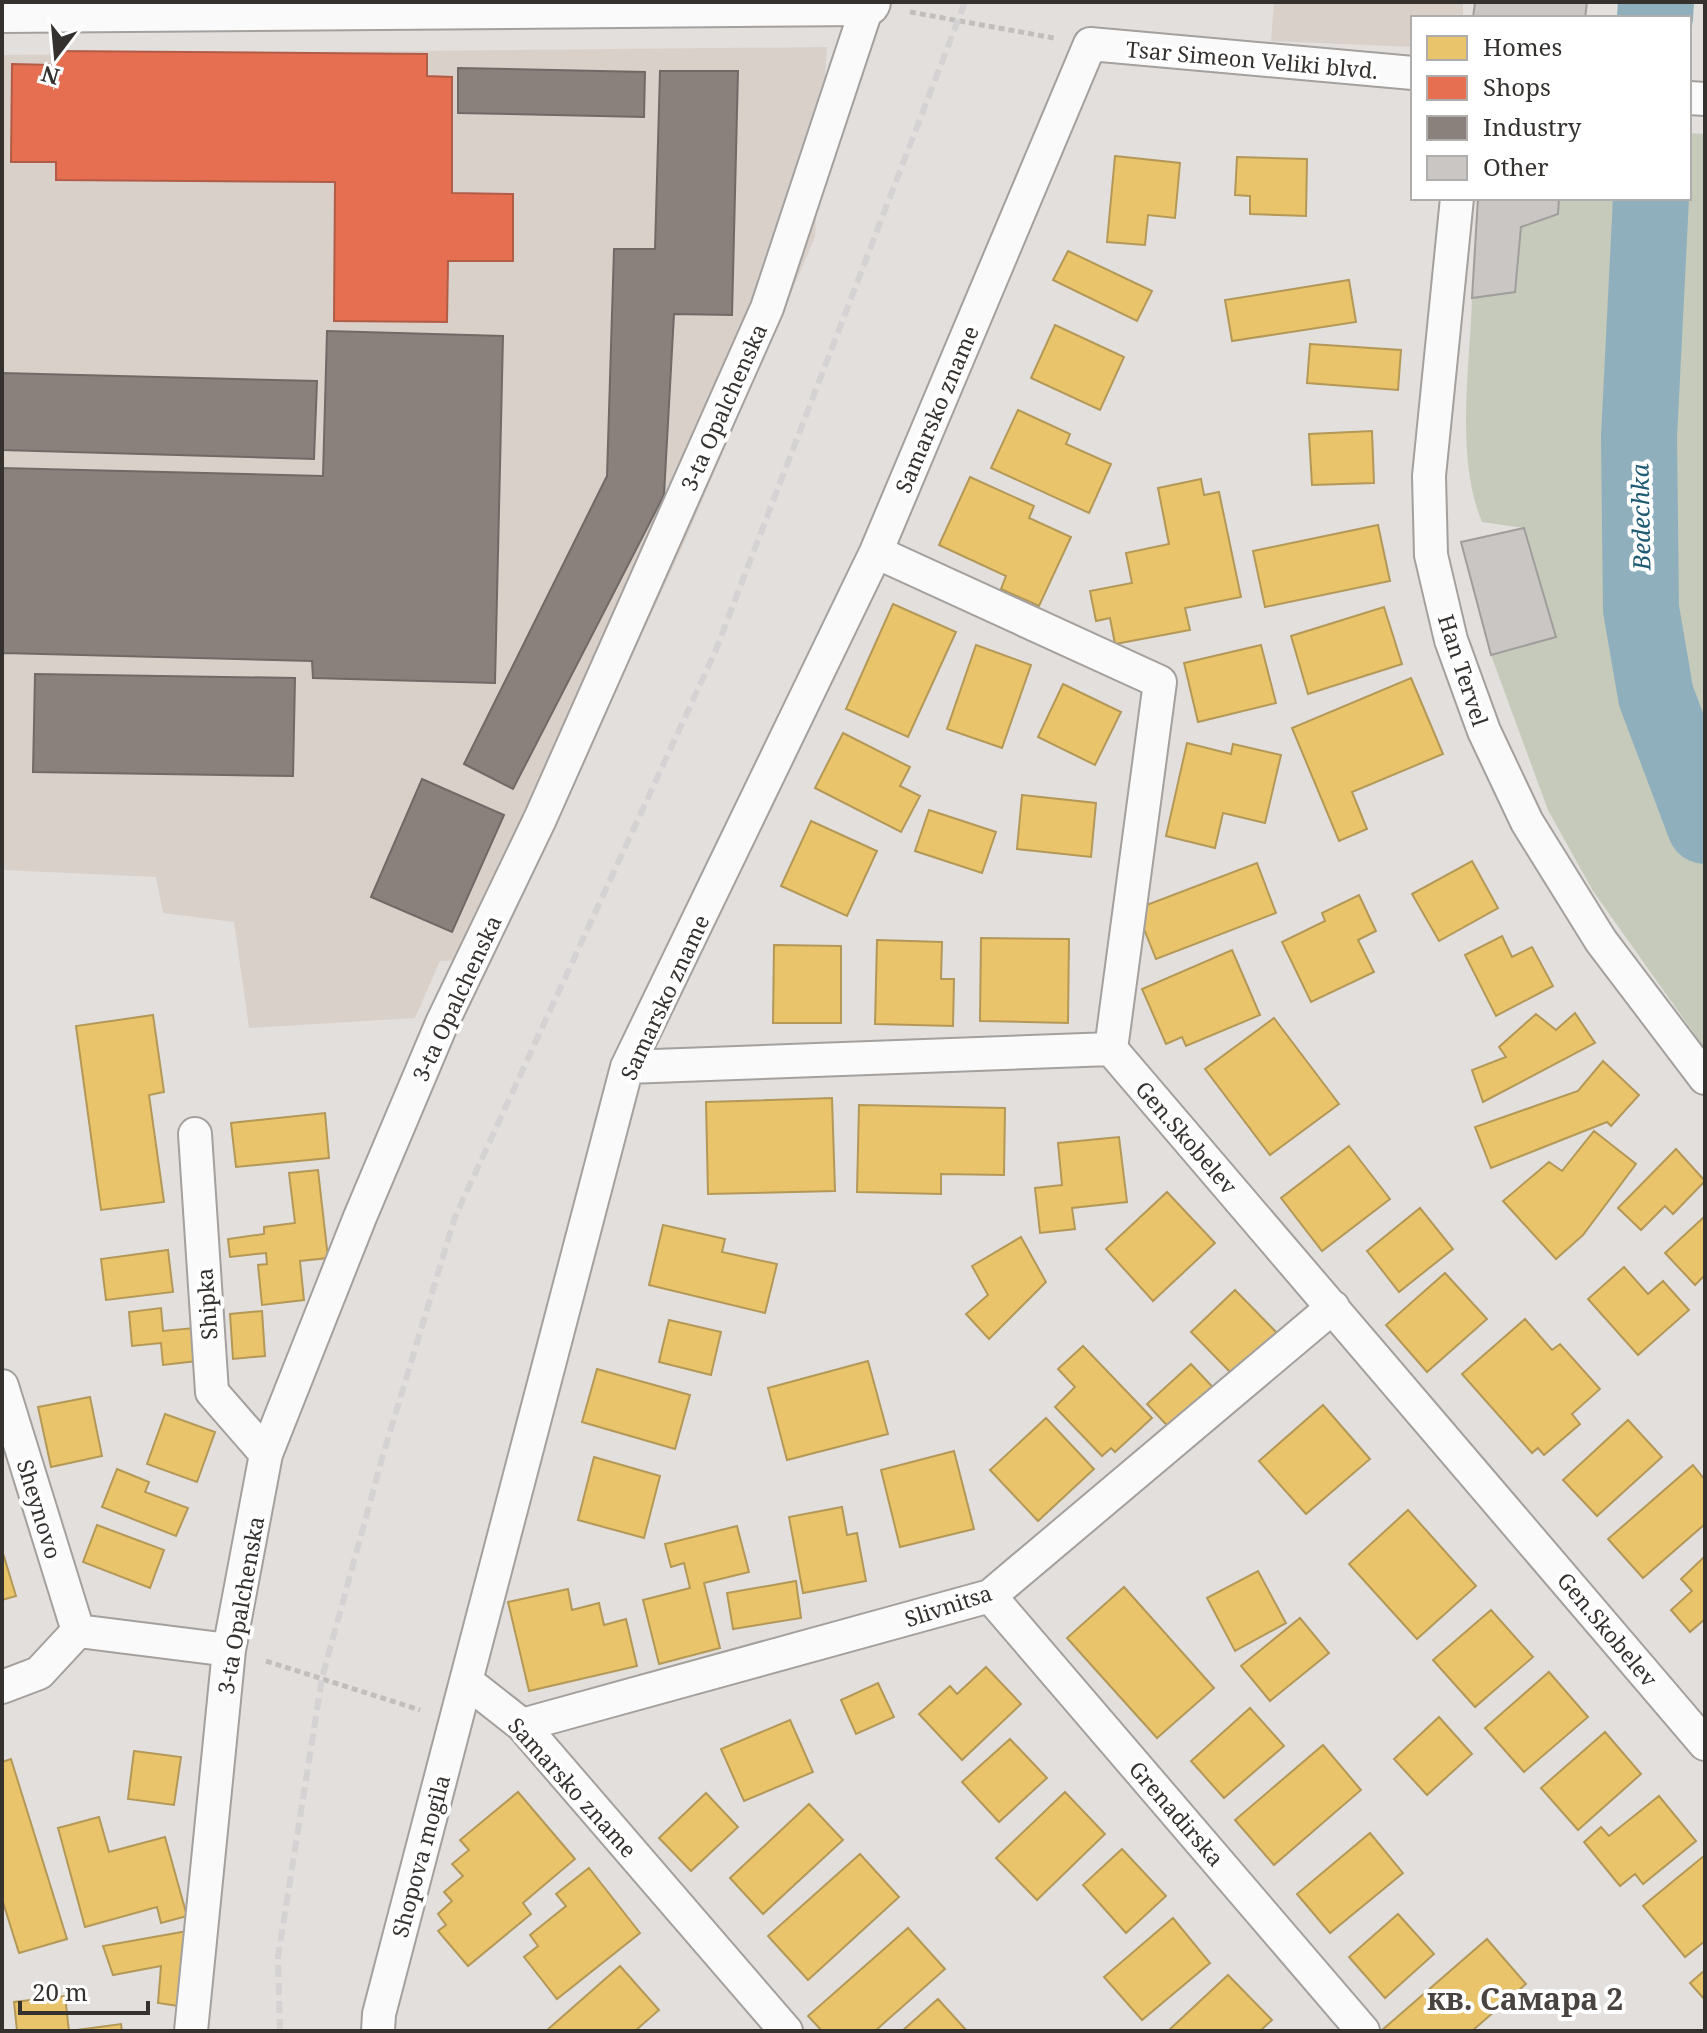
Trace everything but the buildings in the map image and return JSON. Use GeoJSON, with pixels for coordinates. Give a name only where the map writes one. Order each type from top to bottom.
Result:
{"type":"FeatureCollection","features":[{"type":"Feature","properties":{"kind":"street"},"geometry":{"type":"LineString","coordinates":[[2,11],[868,3]]}},
{"type":"Feature","properties":{"kind":"street","name":"3-ta Opalchenska"},"geometry":{"type":"LineString","coordinates":[[191,2031],[229,1650],[266,1454],[360,1217],[442,1023],[540,819],[767,308],[868,3]]}},
{"type":"Feature","properties":{"kind":"street","name":"Tsar Simeon Veliki blvd."},"geometry":{"type":"LineString","coordinates":[[1090,44],[1411,73]]}},
{"type":"Feature","properties":{"kind":"street","name":"Samarsko zname"},"geometry":{"type":"LineString","coordinates":[[786,2031],[522,1725],[466,1681],[627,1067],[876,552],[1090,44]]}},
{"type":"Feature","properties":{"kind":"street","name":"Han Tervel"},"geometry":{"type":"LineString","coordinates":[[1457,200],[1429,476],[1431,555],[1451,640],[1484,731],[1527,822],[1601,941],[1705,1078]]}},
{"type":"Feature","properties":{"kind":"street"},"geometry":{"type":"LineString","coordinates":[[627,1067],[1111,1049],[1160,682],[876,552]]}},
{"type":"Feature","properties":{"kind":"street","name":"Gen.Skobelev"},"geometry":{"type":"LineString","coordinates":[[1111,1049],[1705,1744]]}},
{"type":"Feature","properties":{"kind":"street","name":"Shipka"},"geometry":{"type":"LineString","coordinates":[[195,1134],[212,1392],[266,1454]]}},
{"type":"Feature","properties":{"kind":"street","name":"Slivnitsa"},"geometry":{"type":"LineString","coordinates":[[522,1725],[990,1596],[1333,1307]]}},
{"type":"Feature","properties":{"kind":"street","name":"Sheynovo"},"geometry":{"type":"LineString","coordinates":[[2,1386],[78,1631]]}},
{"type":"Feature","properties":{"kind":"street","name":"Grenadirska"},"geometry":{"type":"LineString","coordinates":[[990,1596],[1363,2031]]}},
{"type":"Feature","properties":{"kind":"street"},"geometry":{"type":"LineString","coordinates":[[2,1687],[39,1673],[78,1631],[229,1650]]}},
{"type":"Feature","properties":{"kind":"street","name":"Shopova mogila"},"geometry":{"type":"LineString","coordinates":[[378,2031],[379,2014],[466,1681]]}},
{"type":"Feature","properties":{"kind":"path"},"geometry":{"type":"LineString","coordinates":[[868,3],[1090,44]]}},
{"type":"Feature","properties":{"kind":"path"},"geometry":{"type":"LineString","coordinates":[[229,1650],[455,1722]]}},
{"type":"Feature","properties":{"kind":"shaded area"},"geometry":{"type":"Polygon","coordinates":[[[1274,2],[1463,2],[1463,16],[1411,16],[1411,47],[1271,41],[1274,2]]]}},
{"type":"Feature","properties":{"kind":"shaded area"},"geometry":{"type":"Polygon","coordinates":[[[827,47],[815,237],[681,550],[491,959],[440,961],[415,1018],[249,1028],[234,922],[163,913],[156,877],[2,870],[2,55],[827,47]]]}},
{"type":"Feature","properties":{"kind":"green space"},"geometry":{"type":"Polygon","coordinates":[[[1691,133],[1705,134],[1705,1049],[1593,891],[1548,810],[1491,655],[1556,637],[1524,528],[1482,522],[1474,497],[1466,441],[1472,298],[1514,292],[1521,227],[1558,214],[1559,200],[1691,200],[1691,133]]]}},
{"type":"Feature","properties":{"kind":"waterway","name":"Bedechka"},"geometry":{"type":"LineString","coordinates":[[1655,16],[1656,2]]}},
{"type":"Feature","properties":{"kind":"waterway","name":"Bedechka"},"geometry":{"type":"LineString","coordinates":[[1651,200],[1639,437],[1641,609],[1656,696],[1705,826]]}},
{"type":"Feature","properties":{"kind":"railway"},"geometry":{"type":"LineString","coordinates":[[280,2031],[278,1957],[322,1678],[383,1455],[455,1217],[715,652],[965,2]]}},
{"type":"Feature","properties":{"kind":"district","name":"кв. Самара 2"},"geometry":{"type":"Point","coordinates":[1525,1998]}}]}
